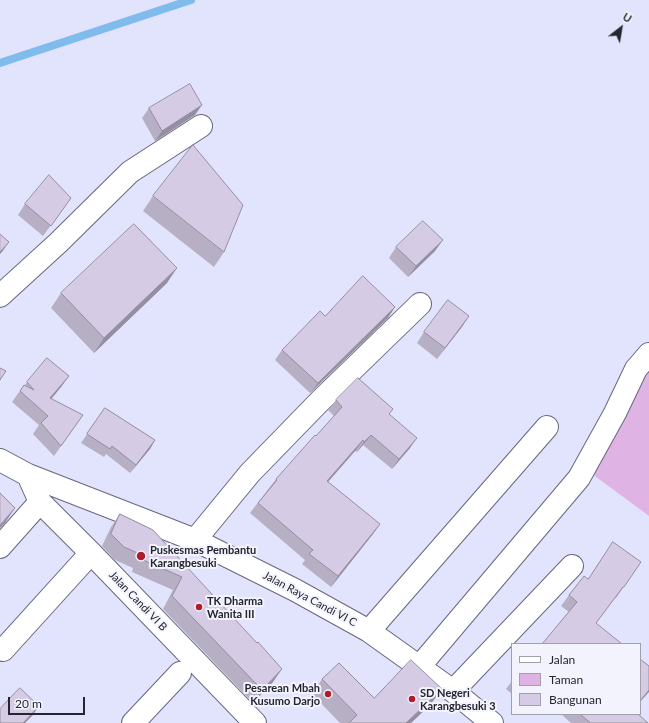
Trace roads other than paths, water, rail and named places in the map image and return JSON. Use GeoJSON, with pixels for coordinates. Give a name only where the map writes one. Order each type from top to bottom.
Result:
{"type":"FeatureCollection","features":[{"type":"Feature","properties":{"kind":"street"},"geometry":{"type":"LineString","coordinates":[[0,296],[58,243],[130,172],[200,126]]}},
{"type":"Feature","properties":{"kind":"street"},"geometry":{"type":"LineString","coordinates":[[195,540],[250,473],[319,402],[420,304]]}},
{"type":"Feature","properties":{"kind":"street"},"geometry":{"type":"LineString","coordinates":[[420,667],[579,478],[615,413],[636,369],[649,354]]}},
{"type":"Feature","properties":{"kind":"street"},"geometry":{"type":"LineString","coordinates":[[369,631],[547,427]]}},
{"type":"Feature","properties":{"kind":"street","name":"Jalan Raya Candi VI C"},"geometry":{"type":"LineString","coordinates":[[0,460],[28,475],[195,540],[295,590],[369,631],[453,691],[492,723]]}},
{"type":"Feature","properties":{"kind":"street","name":"Jalan Candi VI B"},"geometry":{"type":"LineString","coordinates":[[28,475],[40,502],[255,723]]}},
{"type":"Feature","properties":{"kind":"street"},"geometry":{"type":"LineString","coordinates":[[0,547],[40,502]]}},
{"type":"Feature","properties":{"kind":"street"},"geometry":{"type":"LineString","coordinates":[[3,650],[91,553]]}},
{"type":"Feature","properties":{"kind":"street"},"geometry":{"type":"LineString","coordinates":[[453,691],[572,566]]}},
{"type":"Feature","properties":{"kind":"street"},"geometry":{"type":"LineString","coordinates":[[133,723],[180,673]]}},
{"type":"Feature","properties":{"kind":"waterway"},"geometry":{"type":"LineString","coordinates":[[0,63],[191,0]]}},
{"type":"Feature","properties":{"kind":"place","name":"Puskesmas Pembantu Karangbesuki"},"geometry":{"type":"Point","coordinates":[141,556]}},
{"type":"Feature","properties":{"kind":"place","name":"TK Dharma Wanita III"},"geometry":{"type":"Point","coordinates":[199,607]}},
{"type":"Feature","properties":{"kind":"place","name":"Pesarean Mbah Kusumo Darjo"},"geometry":{"type":"Point","coordinates":[328,694]}},
{"type":"Feature","properties":{"kind":"place","name":"SD Negeri Karangbesuki 3"},"geometry":{"type":"Point","coordinates":[412,699]}}]}
